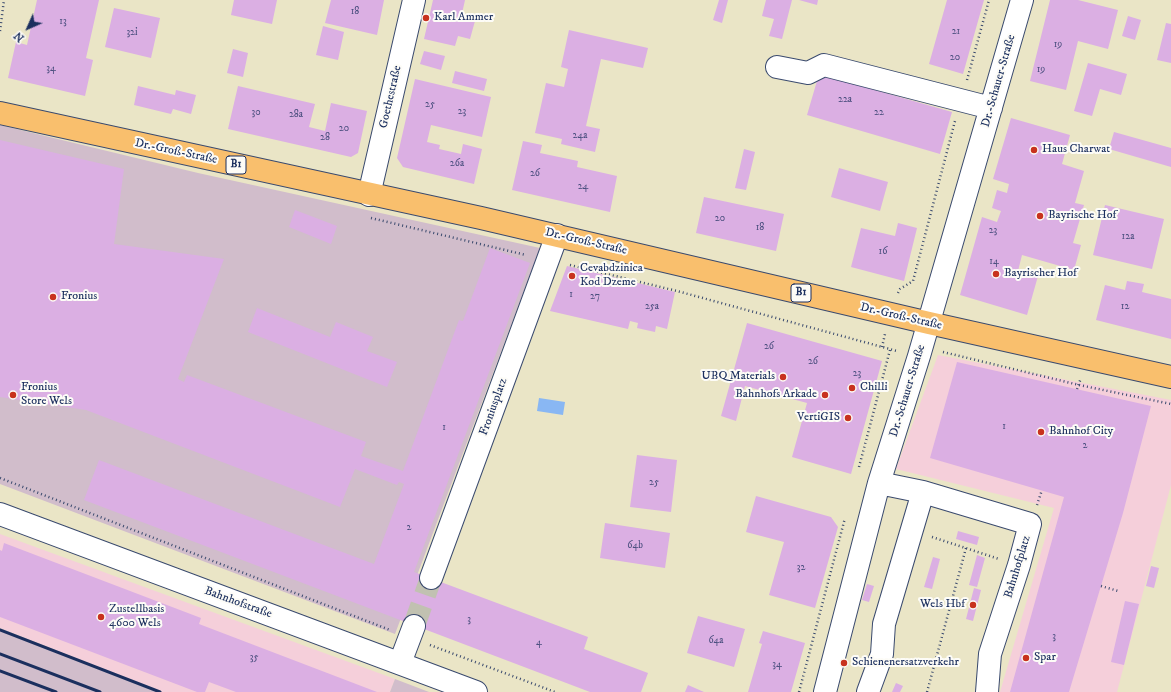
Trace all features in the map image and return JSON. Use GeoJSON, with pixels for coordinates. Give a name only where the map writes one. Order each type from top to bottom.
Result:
{"type":"FeatureCollection","features":[{"type":"Feature","properties":{"kind":"main road","name":"Dr.-Groß-Straße"},"geometry":{"type":"LineString","coordinates":[[0,113],[557,235],[928,324],[1171,377]]}},
{"type":"Feature","properties":{"kind":"street","name":"Goethestraße"},"geometry":{"type":"LineString","coordinates":[[369,195],[414,0]]}},
{"type":"Feature","properties":{"kind":"street","name":"Dr.-Schauer-Straße"},"geometry":{"type":"LineString","coordinates":[[825,692],[879,483],[919,356],[1022,0]]}},
{"type":"Feature","properties":{"kind":"street"},"geometry":{"type":"LineString","coordinates":[[777,67],[808,73],[824,65],[991,108]]}},
{"type":"Feature","properties":{"kind":"street","name":"Froniusplatz"},"geometry":{"type":"LineString","coordinates":[[431,578],[557,235]]}},
{"type":"Feature","properties":{"kind":"street","name":"Bahnhofplatz"},"geometry":{"type":"LineString","coordinates":[[879,483],[923,492],[1030,524],[1019,565],[990,654],[987,692]]}},
{"type":"Feature","properties":{"kind":"street"},"geometry":{"type":"LineString","coordinates":[[868,692],[882,654],[884,624],[923,492]]}},
{"type":"Feature","properties":{"kind":"street","name":"Bahnhofstraße"},"geometry":{"type":"LineString","coordinates":[[0,514],[476,692]]}},
{"type":"Feature","properties":{"kind":"street"},"geometry":{"type":"LineString","coordinates":[[400,663],[412,632]]}},
{"type":"Feature","properties":{"kind":"path"},"geometry":{"type":"LineString","coordinates":[[0,31],[4,0]]}},
{"type":"Feature","properties":{"kind":"path"},"geometry":{"type":"LineString","coordinates":[[882,347],[890,314],[900,289],[913,281],[989,0]]}},
{"type":"Feature","properties":{"kind":"path"},"geometry":{"type":"LineString","coordinates":[[367,218],[677,291],[890,350],[919,356],[938,351],[1171,404]]}},
{"type":"Feature","properties":{"kind":"path"},"geometry":{"type":"LineString","coordinates":[[858,470],[890,350]]}},
{"type":"Feature","properties":{"kind":"path"},"geometry":{"type":"LineString","coordinates":[[1077,389],[1079,384]]}},
{"type":"Feature","properties":{"kind":"path"},"geometry":{"type":"LineString","coordinates":[[0,478],[412,632],[555,692]]}},
{"type":"Feature","properties":{"kind":"path"},"geometry":{"type":"LineString","coordinates":[[799,692],[846,516]]}},
{"type":"Feature","properties":{"kind":"path"},"geometry":{"type":"LineString","coordinates":[[912,531],[1019,565]]}},
{"type":"Feature","properties":{"kind":"path"},"geometry":{"type":"LineString","coordinates":[[927,692],[966,548]]}},
{"type":"Feature","properties":{"kind":"path"},"geometry":{"type":"LineString","coordinates":[[1101,586],[1118,591]]}},
{"type":"Feature","properties":{"kind":"shaded area","name":"Fronius"},"geometry":{"type":"Polygon","coordinates":[[[0,125],[198,173],[540,248],[395,634],[0,484],[0,125]]]}},
{"type":"Feature","properties":{"kind":"shaded area"},"geometry":{"type":"Polygon","coordinates":[[[938,355],[1171,400],[1171,485],[1117,692],[1000,692],[1054,508],[896,469],[938,355]]]}},
{"type":"Feature","properties":{"kind":"shaded area"},"geometry":{"type":"Polygon","coordinates":[[[0,534],[395,679],[390,692],[161,692],[0,628],[0,534]]]}},
{"type":"Feature","properties":{"kind":"shaded area"},"geometry":{"type":"Polygon","coordinates":[[[0,628],[161,692],[0,692],[0,628]]]}},
{"type":"Feature","properties":{"kind":"shaded area"},"geometry":{"type":"Polygon","coordinates":[[[395,679],[429,692],[390,692],[395,679]]]}},
{"type":"Feature","properties":{"kind":"water"},"geometry":{"type":"Polygon","coordinates":[[[539,398],[565,402],[563,415],[537,411],[539,398]]]}},
{"type":"Feature","properties":{"kind":"building"},"geometry":{"type":"Polygon","coordinates":[[[37,0],[99,0],[86,58],[93,60],[85,96],[8,78],[16,42],[27,45],[37,0]]]}},
{"type":"Feature","properties":{"kind":"building"},"geometry":{"type":"Polygon","coordinates":[[[234,0],[277,0],[272,24],[231,15],[234,0]]]}},
{"type":"Feature","properties":{"kind":"building"},"geometry":{"type":"Polygon","coordinates":[[[331,0],[384,0],[377,35],[325,23],[331,0]]]}},
{"type":"Feature","properties":{"kind":"building"},"geometry":{"type":"Polygon","coordinates":[[[433,0],[465,0],[461,18],[475,21],[470,39],[458,36],[455,46],[424,39],[433,0]]]}},
{"type":"Feature","properties":{"kind":"building"},"geometry":{"type":"Polygon","coordinates":[[[719,0],[728,0],[722,23],[713,20],[719,0]]]}},
{"type":"Feature","properties":{"kind":"building"},"geometry":{"type":"Polygon","coordinates":[[[766,0],[792,0],[782,39],[769,36],[774,19],[762,16],[766,0]]]}},
{"type":"Feature","properties":{"kind":"building"},"geometry":{"type":"Polygon","coordinates":[[[799,0],[818,0],[817,5],[799,0]]]}},
{"type":"Feature","properties":{"kind":"building"},"geometry":{"type":"Polygon","coordinates":[[[947,0],[984,0],[963,74],[929,64],[947,0]]]}},
{"type":"Feature","properties":{"kind":"building"},"geometry":{"type":"Polygon","coordinates":[[[1050,0],[1078,0],[1118,10],[1108,49],[1078,41],[1066,90],[1030,81],[1050,0]]]}},
{"type":"Feature","properties":{"kind":"building"},"geometry":{"type":"Polygon","coordinates":[[[114,8],[160,18],[151,58],[105,47],[114,8]]]}},
{"type":"Feature","properties":{"kind":"building"},"geometry":{"type":"Polygon","coordinates":[[[1128,16],[1141,20],[1135,40],[1122,36],[1128,16]]]}},
{"type":"Feature","properties":{"kind":"building"},"geometry":{"type":"Polygon","coordinates":[[[1166,23],[1171,24],[1171,63],[1157,60],[1166,23]]]}},
{"type":"Feature","properties":{"kind":"building"},"geometry":{"type":"Polygon","coordinates":[[[323,26],[344,32],[338,60],[316,55],[323,26]]]}},
{"type":"Feature","properties":{"kind":"building"},"geometry":{"type":"Polygon","coordinates":[[[569,30],[648,48],[643,68],[601,59],[586,126],[600,129],[595,152],[561,144],[562,139],[535,133],[546,83],[564,87],[568,69],[561,67],[569,30]]]}},
{"type":"Feature","properties":{"kind":"building"},"geometry":{"type":"Polygon","coordinates":[[[233,49],[248,53],[243,77],[227,73],[233,49]]]}},
{"type":"Feature","properties":{"kind":"building"},"geometry":{"type":"Polygon","coordinates":[[[424,51],[445,56],[441,70],[420,64],[424,51]]]}},
{"type":"Feature","properties":{"kind":"building"},"geometry":{"type":"Polygon","coordinates":[[[1088,63],[1127,74],[1121,95],[1100,89],[1092,116],[1074,111],[1088,63]]]}},
{"type":"Feature","properties":{"kind":"building"},"geometry":{"type":"Polygon","coordinates":[[[455,71],[487,79],[484,91],[452,83],[455,71]]]}},
{"type":"Feature","properties":{"kind":"building"},"geometry":{"type":"Polygon","coordinates":[[[819,74],[952,112],[940,154],[807,115],[819,74]]]}},
{"type":"Feature","properties":{"kind":"building"},"geometry":{"type":"Polygon","coordinates":[[[415,79],[491,97],[482,137],[431,125],[427,142],[440,145],[439,149],[461,154],[463,144],[482,149],[474,184],[403,167],[397,158],[415,79]]]}},
{"type":"Feature","properties":{"kind":"building"},"geometry":{"type":"Polygon","coordinates":[[[138,86],[175,95],[176,90],[196,95],[191,114],[173,109],[171,114],[134,105],[138,86]]]}},
{"type":"Feature","properties":{"kind":"building"},"geometry":{"type":"Polygon","coordinates":[[[238,86],[315,104],[309,127],[325,131],[331,103],[367,111],[358,153],[351,157],[228,129],[238,86]]]}},
{"type":"Feature","properties":{"kind":"building"},"geometry":{"type":"Polygon","coordinates":[[[1011,118],[1070,135],[1062,164],[1084,171],[1075,203],[1084,205],[1073,243],[1081,245],[1074,270],[1022,255],[1018,271],[1038,276],[1027,315],[960,295],[982,217],[997,222],[1001,211],[992,208],[997,190],[1007,193],[1009,184],[993,179],[1011,118]]]}},
{"type":"Feature","properties":{"kind":"building"},"geometry":{"type":"Polygon","coordinates":[[[1114,132],[1171,148],[1171,167],[1109,149],[1114,132]]]}},
{"type":"Feature","properties":{"kind":"building"},"geometry":{"type":"Polygon","coordinates":[[[0,140],[124,169],[114,244],[224,259],[178,379],[184,382],[187,375],[366,442],[361,456],[403,471],[459,320],[463,321],[490,248],[530,263],[414,572],[588,637],[584,649],[648,673],[641,692],[590,692],[84,500],[99,460],[374,564],[404,484],[399,482],[397,485],[355,469],[340,507],[86,410],[0,397],[0,140]]]}},
{"type":"Feature","properties":{"kind":"building"},"geometry":{"type":"Polygon","coordinates":[[[523,141],[542,145],[540,153],[578,161],[577,167],[617,176],[610,212],[512,190],[523,141]]]}},
{"type":"Feature","properties":{"kind":"building"},"geometry":{"type":"Polygon","coordinates":[[[744,149],[755,152],[746,190],[735,188],[744,149]]]}},
{"type":"Feature","properties":{"kind":"building"},"geometry":{"type":"Polygon","coordinates":[[[839,168],[888,182],[880,211],[831,197],[839,168]]]}},
{"type":"Feature","properties":{"kind":"building"},"geometry":{"type":"Polygon","coordinates":[[[704,197],[784,214],[776,251],[696,233],[704,197]]]}},
{"type":"Feature","properties":{"kind":"building"},"geometry":{"type":"Polygon","coordinates":[[[1105,205],[1164,219],[1152,269],[1093,255],[1105,205]]]}},
{"type":"Feature","properties":{"kind":"building"},"geometry":{"type":"Polygon","coordinates":[[[295,210],[337,226],[331,244],[289,227],[295,210]]]}},
{"type":"Feature","properties":{"kind":"building"},"geometry":{"type":"Polygon","coordinates":[[[898,223],[917,228],[904,281],[851,267],[861,228],[895,236],[898,223]]]}},
{"type":"Feature","properties":{"kind":"building"},"geometry":{"type":"Polygon","coordinates":[[[567,266],[675,292],[667,329],[656,326],[655,332],[637,328],[638,323],[630,321],[628,329],[550,311],[567,266]]]}},
{"type":"Feature","properties":{"kind":"building"},"geometry":{"type":"Polygon","coordinates":[[[1127,281],[1144,284],[1142,292],[1171,299],[1171,339],[1096,320],[1105,285],[1125,290],[1127,281]]]}},
{"type":"Feature","properties":{"kind":"building"},"geometry":{"type":"Polygon","coordinates":[[[257,308],[330,337],[336,322],[373,337],[367,351],[397,362],[387,387],[248,332],[257,308]]]}},
{"type":"Feature","properties":{"kind":"building","name":"Bahnhofs Arkade"},"geometry":{"type":"Polygon","coordinates":[[[747,323],[882,361],[851,474],[792,457],[807,403],[745,386],[736,421],[721,416],[747,323]]]}},
{"type":"Feature","properties":{"kind":"building","name":"Bahnhof City"},"geometry":{"type":"Polygon","coordinates":[[[957,362],[1151,406],[1123,513],[1069,692],[1010,692],[1064,497],[930,458],[957,362]]]}},
{"type":"Feature","properties":{"kind":"building"},"geometry":{"type":"Polygon","coordinates":[[[637,455],[677,460],[671,512],[630,507],[637,455]]]}},
{"type":"Feature","properties":{"kind":"building"},"geometry":{"type":"Polygon","coordinates":[[[756,496],[831,517],[838,527],[815,608],[769,595],[784,542],[746,532],[756,496]]]}},
{"type":"Feature","properties":{"kind":"building"},"geometry":{"type":"Polygon","coordinates":[[[605,523],[670,533],[665,568],[600,558],[605,523]]]}},
{"type":"Feature","properties":{"kind":"building"},"geometry":{"type":"Polygon","coordinates":[[[958,531],[979,537],[977,545],[956,539],[958,531]]]}},
{"type":"Feature","properties":{"kind":"building","name":"Zustellbasis 4600 Wels"},"geometry":{"type":"Polygon","coordinates":[[[4,543],[201,618],[199,624],[377,692],[236,692],[209,682],[205,692],[197,692],[0,617],[0,550],[2,551],[4,543]]]}},
{"type":"Feature","properties":{"kind":"building","name":"Wels Hbf"},"geometry":{"type":"Polygon","coordinates":[[[977,555],[985,558],[977,587],[969,585],[977,555]]]}},
{"type":"Feature","properties":{"kind":"building","name":"Wels Hbf"},"geometry":{"type":"Polygon","coordinates":[[[933,557],[940,559],[932,589],[924,587],[933,557]]]}},
{"type":"Feature","properties":{"kind":"building"},"geometry":{"type":"Polygon","coordinates":[[[1151,566],[1159,568],[1154,588],[1146,586],[1151,566]]]}},
{"type":"Feature","properties":{"kind":"building"},"geometry":{"type":"Polygon","coordinates":[[[867,584],[874,586],[869,602],[862,600],[867,584]]]}},
{"type":"Feature","properties":{"kind":"building","name":"Wels Hbf"},"geometry":{"type":"Polygon","coordinates":[[[974,588],[981,590],[973,621],[966,619],[974,588]]]}},
{"type":"Feature","properties":{"kind":"building"},"geometry":{"type":"Polygon","coordinates":[[[1125,601],[1139,604],[1124,665],[1111,662],[1125,601]]]}},
{"type":"Feature","properties":{"kind":"building"},"geometry":{"type":"Polygon","coordinates":[[[698,616],[745,629],[734,667],[687,653],[698,616]]]}},
{"type":"Feature","properties":{"kind":"building"},"geometry":{"type":"Polygon","coordinates":[[[763,631],[805,643],[791,692],[748,692],[762,644],[759,643],[763,631]]]}},
{"type":"Feature","properties":{"kind":"building"},"geometry":{"type":"Polygon","coordinates":[[[896,683],[903,686],[900,692],[892,692],[896,683]]]}},
{"type":"Feature","properties":{"kind":"building"},"geometry":{"type":"Polygon","coordinates":[[[688,685],[704,692],[685,692],[688,685]]]}},
{"type":"Feature","properties":{"kind":"tunnel"},"geometry":{"type":"LineString","coordinates":[[414,626],[431,578]]}},
{"type":"Feature","properties":{"kind":"railway"},"geometry":{"type":"LineString","coordinates":[[0,630],[160,692]]}},
{"type":"Feature","properties":{"kind":"railway"},"geometry":{"type":"LineString","coordinates":[[0,654],[100,692]]}},
{"type":"Feature","properties":{"kind":"railway"},"geometry":{"type":"LineString","coordinates":[[0,671],[56,692]]}},
{"type":"Feature","properties":{"kind":"place","name":"Karl Ammer"},"geometry":{"type":"Point","coordinates":[426,18]}},
{"type":"Feature","properties":{"kind":"place","name":"Haus Charwat"},"geometry":{"type":"Point","coordinates":[1034,150]}},
{"type":"Feature","properties":{"kind":"place","name":"Bayrische Hof"},"geometry":{"type":"Point","coordinates":[1040,216]}},
{"type":"Feature","properties":{"kind":"place","name":"Bayrischer Hof"},"geometry":{"type":"Point","coordinates":[996,274]}},
{"type":"Feature","properties":{"kind":"place","name":"Cevabdzinica Kod Dzeme"},"geometry":{"type":"Point","coordinates":[572,276]}},
{"type":"Feature","properties":{"kind":"place","name":"Fronius"},"geometry":{"type":"Point","coordinates":[53,297]}},
{"type":"Feature","properties":{"kind":"place","name":"UBQ Materials"},"geometry":{"type":"Point","coordinates":[783,377]}},
{"type":"Feature","properties":{"kind":"place","name":"Chilli"},"geometry":{"type":"Point","coordinates":[852,388]}},
{"type":"Feature","properties":{"kind":"place","name":"Fronius Store Wels"},"geometry":{"type":"Point","coordinates":[13,395]}},
{"type":"Feature","properties":{"kind":"place","name":"Bahnhofs Arkade"},"geometry":{"type":"Point","coordinates":[825,395]}},
{"type":"Feature","properties":{"kind":"place","name":"VertiGIS"},"geometry":{"type":"Point","coordinates":[848,418]}},
{"type":"Feature","properties":{"kind":"place","name":"Bahnhof City"},"geometry":{"type":"Point","coordinates":[1041,432]}},
{"type":"Feature","properties":{"kind":"place","name":"Wels Hbf"},"geometry":{"type":"Point","coordinates":[973,605]}},
{"type":"Feature","properties":{"kind":"place","name":"Zustellbasis 4600 Wels"},"geometry":{"type":"Point","coordinates":[101,617]}},
{"type":"Feature","properties":{"kind":"place","name":"Spar"},"geometry":{"type":"Point","coordinates":[1026,658]}},
{"type":"Feature","properties":{"kind":"place","name":"Schienenersatzverkehr"},"geometry":{"type":"Point","coordinates":[844,663]}}]}
